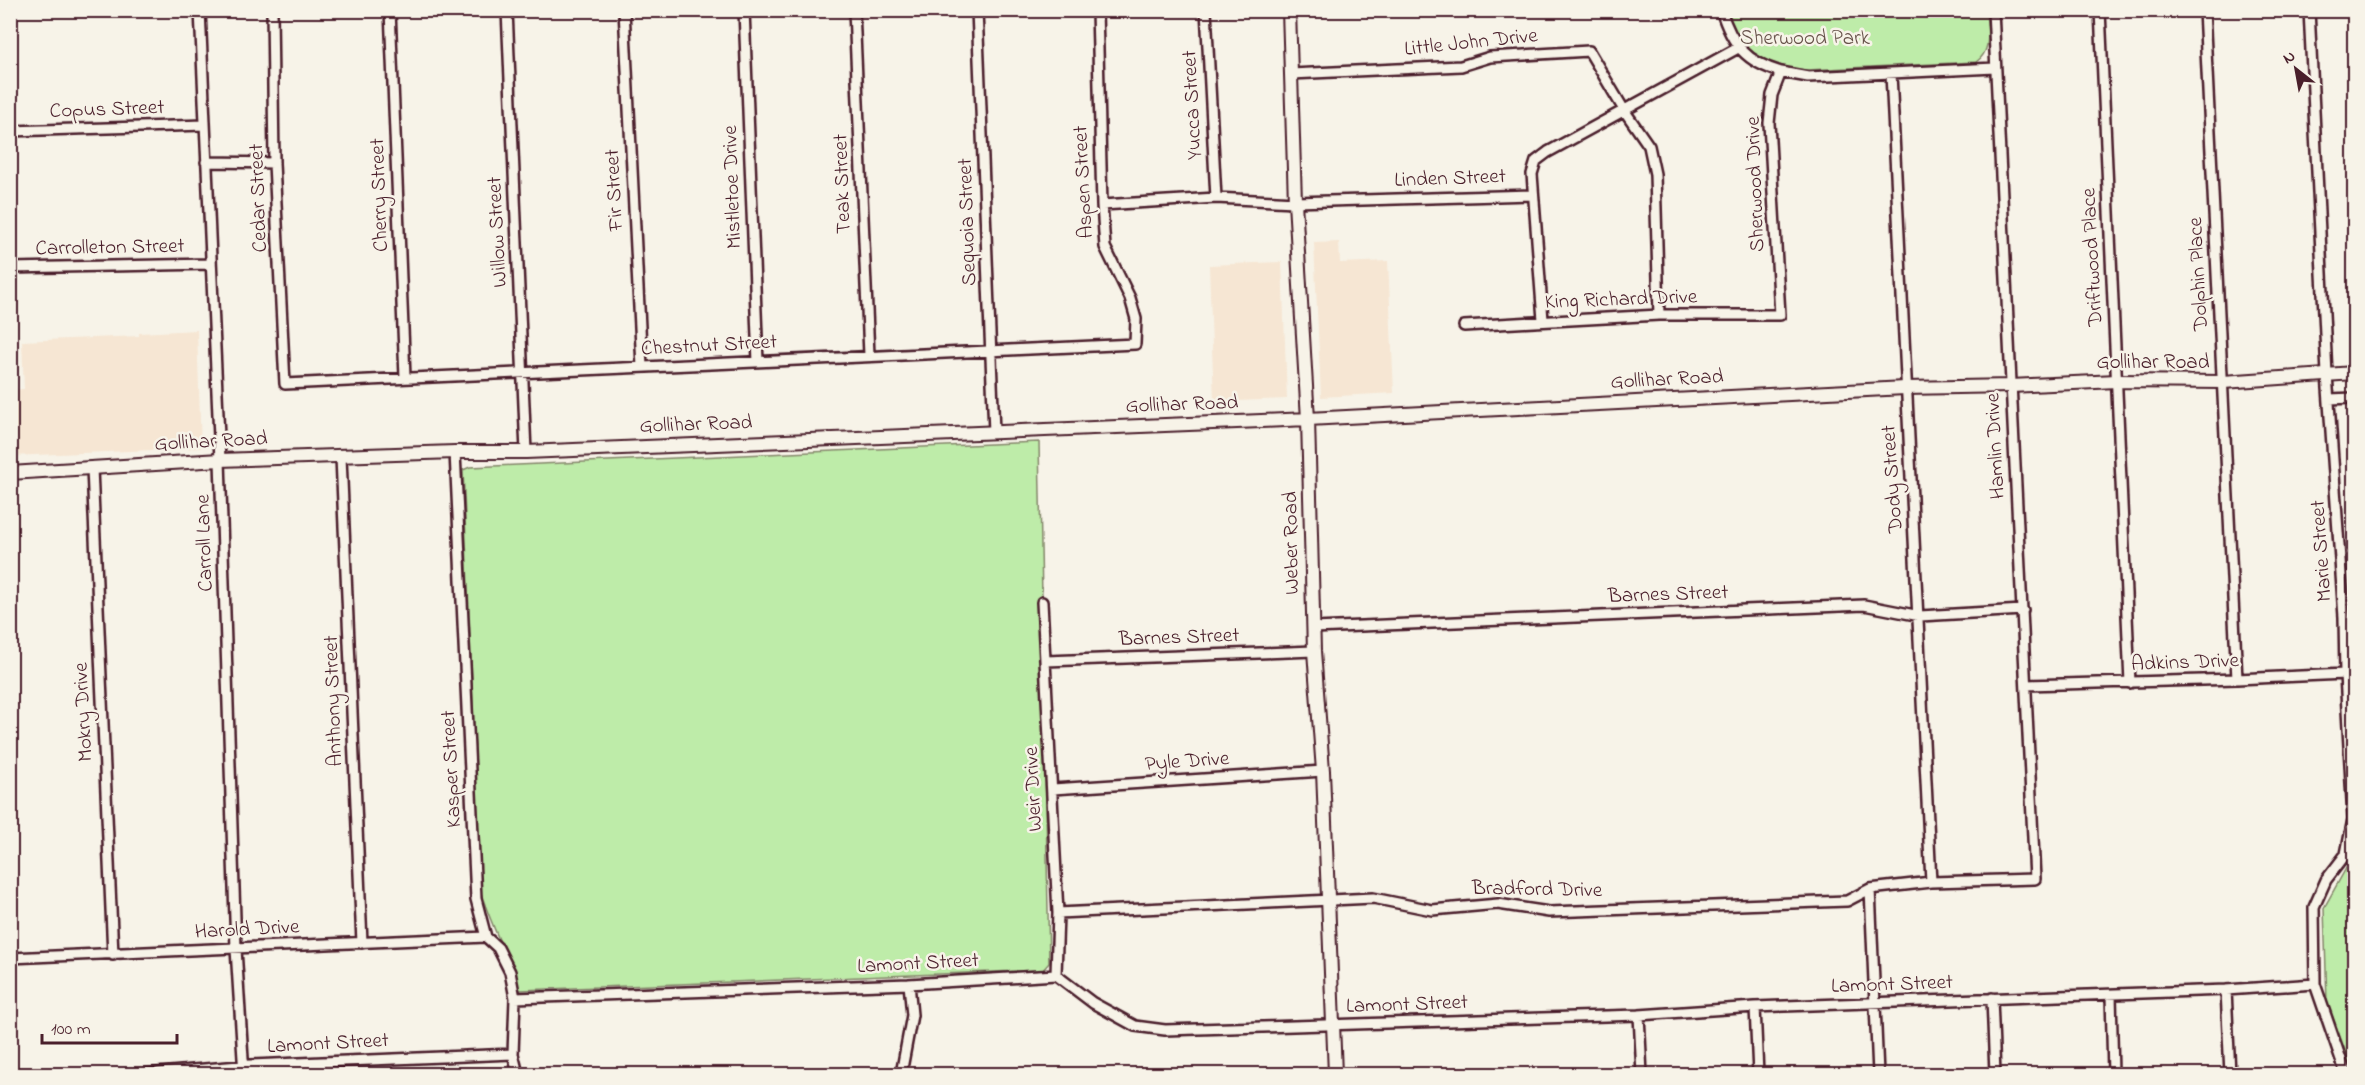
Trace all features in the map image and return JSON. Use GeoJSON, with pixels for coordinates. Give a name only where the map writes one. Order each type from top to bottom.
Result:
{"type":"FeatureCollection","features":[{"type":"Feature","properties":{"kind":"main road","name":"Weber Road"},"geometry":{"type":"LineString","coordinates":[[1289,10],[1295,202],[1308,419],[1314,651],[1323,771],[1335,1074]]}},
{"type":"Feature","properties":{"kind":"main road","name":"Gollihar Road"},"geometry":{"type":"LineString","coordinates":[[10,473],[220,460],[455,452],[526,452],[1308,419],[1905,388],[2117,381],[2223,382],[2355,373]]}},
{"type":"Feature","properties":{"kind":"street","name":"Carroll Lane"},"geometry":{"type":"LineString","coordinates":[[200,10],[220,460],[236,949],[244,1070]]}},
{"type":"Feature","properties":{"kind":"street","name":"Cedar Street"},"geometry":{"type":"LineString","coordinates":[[272,10],[274,163],[285,384]]}},
{"type":"Feature","properties":{"kind":"street","name":"Cherry Street"},"geometry":{"type":"LineString","coordinates":[[390,10],[405,377]]}},
{"type":"Feature","properties":{"kind":"street","name":"Willow Street"},"geometry":{"type":"LineString","coordinates":[[507,10],[526,452]]}},
{"type":"Feature","properties":{"kind":"street","name":"Fir Street"},"geometry":{"type":"LineString","coordinates":[[624,10],[642,367]]}},
{"type":"Feature","properties":{"kind":"street","name":"Mistletoe Drive"},"geometry":{"type":"LineString","coordinates":[[744,10],[758,362]]}},
{"type":"Feature","properties":{"kind":"street","name":"Teak Street"},"geometry":{"type":"LineString","coordinates":[[854,10],[869,355]]}},
{"type":"Feature","properties":{"kind":"street","name":"Sequoia Street"},"geometry":{"type":"LineString","coordinates":[[977,10],[992,351],[993,432]]}},
{"type":"Feature","properties":{"kind":"street","name":"Aspen Street"},"geometry":{"type":"LineString","coordinates":[[1096,10],[1105,247],[1130,298],[1136,320],[1135,344]]}},
{"type":"Feature","properties":{"kind":"street","name":"Yucca Street"},"geometry":{"type":"LineString","coordinates":[[1206,10],[1216,198]]}},
{"type":"Feature","properties":{"kind":"street"},"geometry":{"type":"LineString","coordinates":[[1721,10],[1727,30],[1738,48],[1760,66],[1781,72],[1808,77],[1995,68]]}},
{"type":"Feature","properties":{"kind":"street","name":"Hamlin Drive"},"geometry":{"type":"LineString","coordinates":[[1931,882],[2035,879],[1993,10]]}},
{"type":"Feature","properties":{"kind":"street","name":"Driftwood Place"},"geometry":{"type":"LineString","coordinates":[[2100,10],[2130,683]]}},
{"type":"Feature","properties":{"kind":"street","name":"Dolphin Place"},"geometry":{"type":"LineString","coordinates":[[2204,10],[2237,679]]}},
{"type":"Feature","properties":{"kind":"street","name":"Marie Street"},"geometry":{"type":"LineString","coordinates":[[2309,10],[2327,374],[2349,616],[2344,674],[2353,819],[2346,854],[2326,880],[2314,907],[2315,984],[2346,1074]]}},
{"type":"Feature","properties":{"kind":"street","name":"Linden Street"},"geometry":{"type":"LineString","coordinates":[[1102,205],[1216,198],[1295,202],[1533,195],[1532,174],[1536,161],[1548,152],[1738,48]]}},
{"type":"Feature","properties":{"kind":"street","name":"Little John Drive"},"geometry":{"type":"LineString","coordinates":[[1291,74],[1461,66],[1490,57],[1589,51],[1624,110],[1649,146],[1655,174],[1659,315]]}},
{"type":"Feature","properties":{"kind":"street","name":"Sherwood Drive"},"geometry":{"type":"LineString","coordinates":[[1780,315],[1770,123],[1772,95],[1781,72]]}},
{"type":"Feature","properties":{"kind":"street","name":"Dody Street"},"geometry":{"type":"LineString","coordinates":[[1891,74],[1905,388],[1920,616],[1931,882]]}},
{"type":"Feature","properties":{"kind":"street","name":"Copus Street"},"geometry":{"type":"LineString","coordinates":[[10,131],[205,125]]}},
{"type":"Feature","properties":{"kind":"street"},"geometry":{"type":"LineString","coordinates":[[206,162],[274,163]]}},
{"type":"Feature","properties":{"kind":"street"},"geometry":{"type":"LineString","coordinates":[[1533,195],[1543,320]]}},
{"type":"Feature","properties":{"kind":"street","name":"Carrolleton Street"},"geometry":{"type":"LineString","coordinates":[[10,268],[211,264]]}},
{"type":"Feature","properties":{"kind":"street","name":"King Richard Drive"},"geometry":{"type":"LineString","coordinates":[[1464,326],[1659,315],[1780,315]]}},
{"type":"Feature","properties":{"kind":"street","name":"Chestnut Street"},"geometry":{"type":"LineString","coordinates":[[285,384],[1135,344]]}},
{"type":"Feature","properties":{"kind":"street"},"geometry":{"type":"LineString","coordinates":[[2329,399],[2355,398]]}},
{"type":"Feature","properties":{"kind":"street","name":"Kasper Street"},"geometry":{"type":"LineString","coordinates":[[455,452],[476,899],[486,937],[498,948],[510,972],[515,998],[513,1054],[518,1074]]}},
{"type":"Feature","properties":{"kind":"street","name":"Anthony Street"},"geometry":{"type":"LineString","coordinates":[[341,457],[362,943]]}},
{"type":"Feature","properties":{"kind":"street","name":"Mokry Drive"},"geometry":{"type":"LineString","coordinates":[[92,468],[113,955]]}},
{"type":"Feature","properties":{"kind":"street","name":"Weir Drive"},"geometry":{"type":"LineString","coordinates":[[1042,602],[1058,913],[1056,975]]}},
{"type":"Feature","properties":{"kind":"street","name":"Barnes Street"},"geometry":{"type":"LineString","coordinates":[[1314,628],[1864,605],[1920,616],[2023,610]]}},
{"type":"Feature","properties":{"kind":"street","name":"Barnes Street"},"geometry":{"type":"LineString","coordinates":[[1046,661],[1314,651]]}},
{"type":"Feature","properties":{"kind":"street","name":"Adkins Drive"},"geometry":{"type":"LineString","coordinates":[[2026,685],[2344,674]]}},
{"type":"Feature","properties":{"kind":"street","name":"Pyle Drive"},"geometry":{"type":"LineString","coordinates":[[1053,789],[1323,771]]}},
{"type":"Feature","properties":{"kind":"street"},"geometry":{"type":"LineString","coordinates":[[1878,1074],[1870,889],[1931,882]]}},
{"type":"Feature","properties":{"kind":"street","name":"Bradford Drive"},"geometry":{"type":"LineString","coordinates":[[1058,913],[1373,898],[1432,910],[1498,904],[1549,912],[1847,901],[1870,889]]}},
{"type":"Feature","properties":{"kind":"street","name":"Harold Drive"},"geometry":{"type":"LineString","coordinates":[[10,958],[486,937]]}},
{"type":"Feature","properties":{"kind":"street","name":"Lamont Street"},"geometry":{"type":"LineString","coordinates":[[515,998],[909,984],[1056,975],[1093,1003],[1135,1026],[1165,1030],[1639,1015],[1755,1007],[2226,990],[2315,984]]}},
{"type":"Feature","properties":{"kind":"street"},"geometry":{"type":"LineString","coordinates":[[901,1074],[912,1015],[909,984]]}},
{"type":"Feature","properties":{"kind":"street"},"geometry":{"type":"LineString","coordinates":[[2226,990],[2230,1074]]}},
{"type":"Feature","properties":{"kind":"street"},"geometry":{"type":"LineString","coordinates":[[2111,994],[2113,1074]]}},
{"type":"Feature","properties":{"kind":"street"},"geometry":{"type":"LineString","coordinates":[[1992,998],[1995,1074]]}},
{"type":"Feature","properties":{"kind":"street"},"geometry":{"type":"LineString","coordinates":[[1755,1007],[1758,1074]]}},
{"type":"Feature","properties":{"kind":"street"},"geometry":{"type":"LineString","coordinates":[[1639,1015],[1642,1074]]}},
{"type":"Feature","properties":{"kind":"street","name":"Lamont Street"},"geometry":{"type":"LineString","coordinates":[[146,1074],[513,1054]]}},
{"type":"Feature","properties":{"kind":"shaded area"},"geometry":{"type":"Polygon","coordinates":[[[1339,242],[1340,263],[1388,261],[1394,393],[1321,397],[1314,243],[1339,242]]]}},
{"type":"Feature","properties":{"kind":"shaded area"},"geometry":{"type":"Polygon","coordinates":[[[1282,262],[1287,399],[1214,402],[1209,265],[1282,262]]]}},
{"type":"Feature","properties":{"kind":"shaded area"},"geometry":{"type":"Polygon","coordinates":[[[197,330],[201,448],[11,456],[11,390],[24,389],[22,341],[139,336],[139,333],[197,330]]]}},
{"type":"Feature","properties":{"kind":"green space","name":"Sherwood Park"},"geometry":{"type":"Polygon","coordinates":[[[1727,11],[1986,11],[1988,39],[1985,52],[1976,62],[1806,70],[1778,65],[1756,54],[1739,37],[1727,11]]]}},
{"type":"Feature","properties":{"kind":"green space"},"geometry":{"type":"Polygon","coordinates":[[[1039,442],[1049,963],[1043,970],[520,990],[481,893],[463,470],[470,467],[1039,442]]]}},
{"type":"Feature","properties":{"kind":"green space"},"geometry":{"type":"Polygon","coordinates":[[[2354,854],[2354,1074],[2327,1002],[2324,908],[2354,854]]]}}]}
